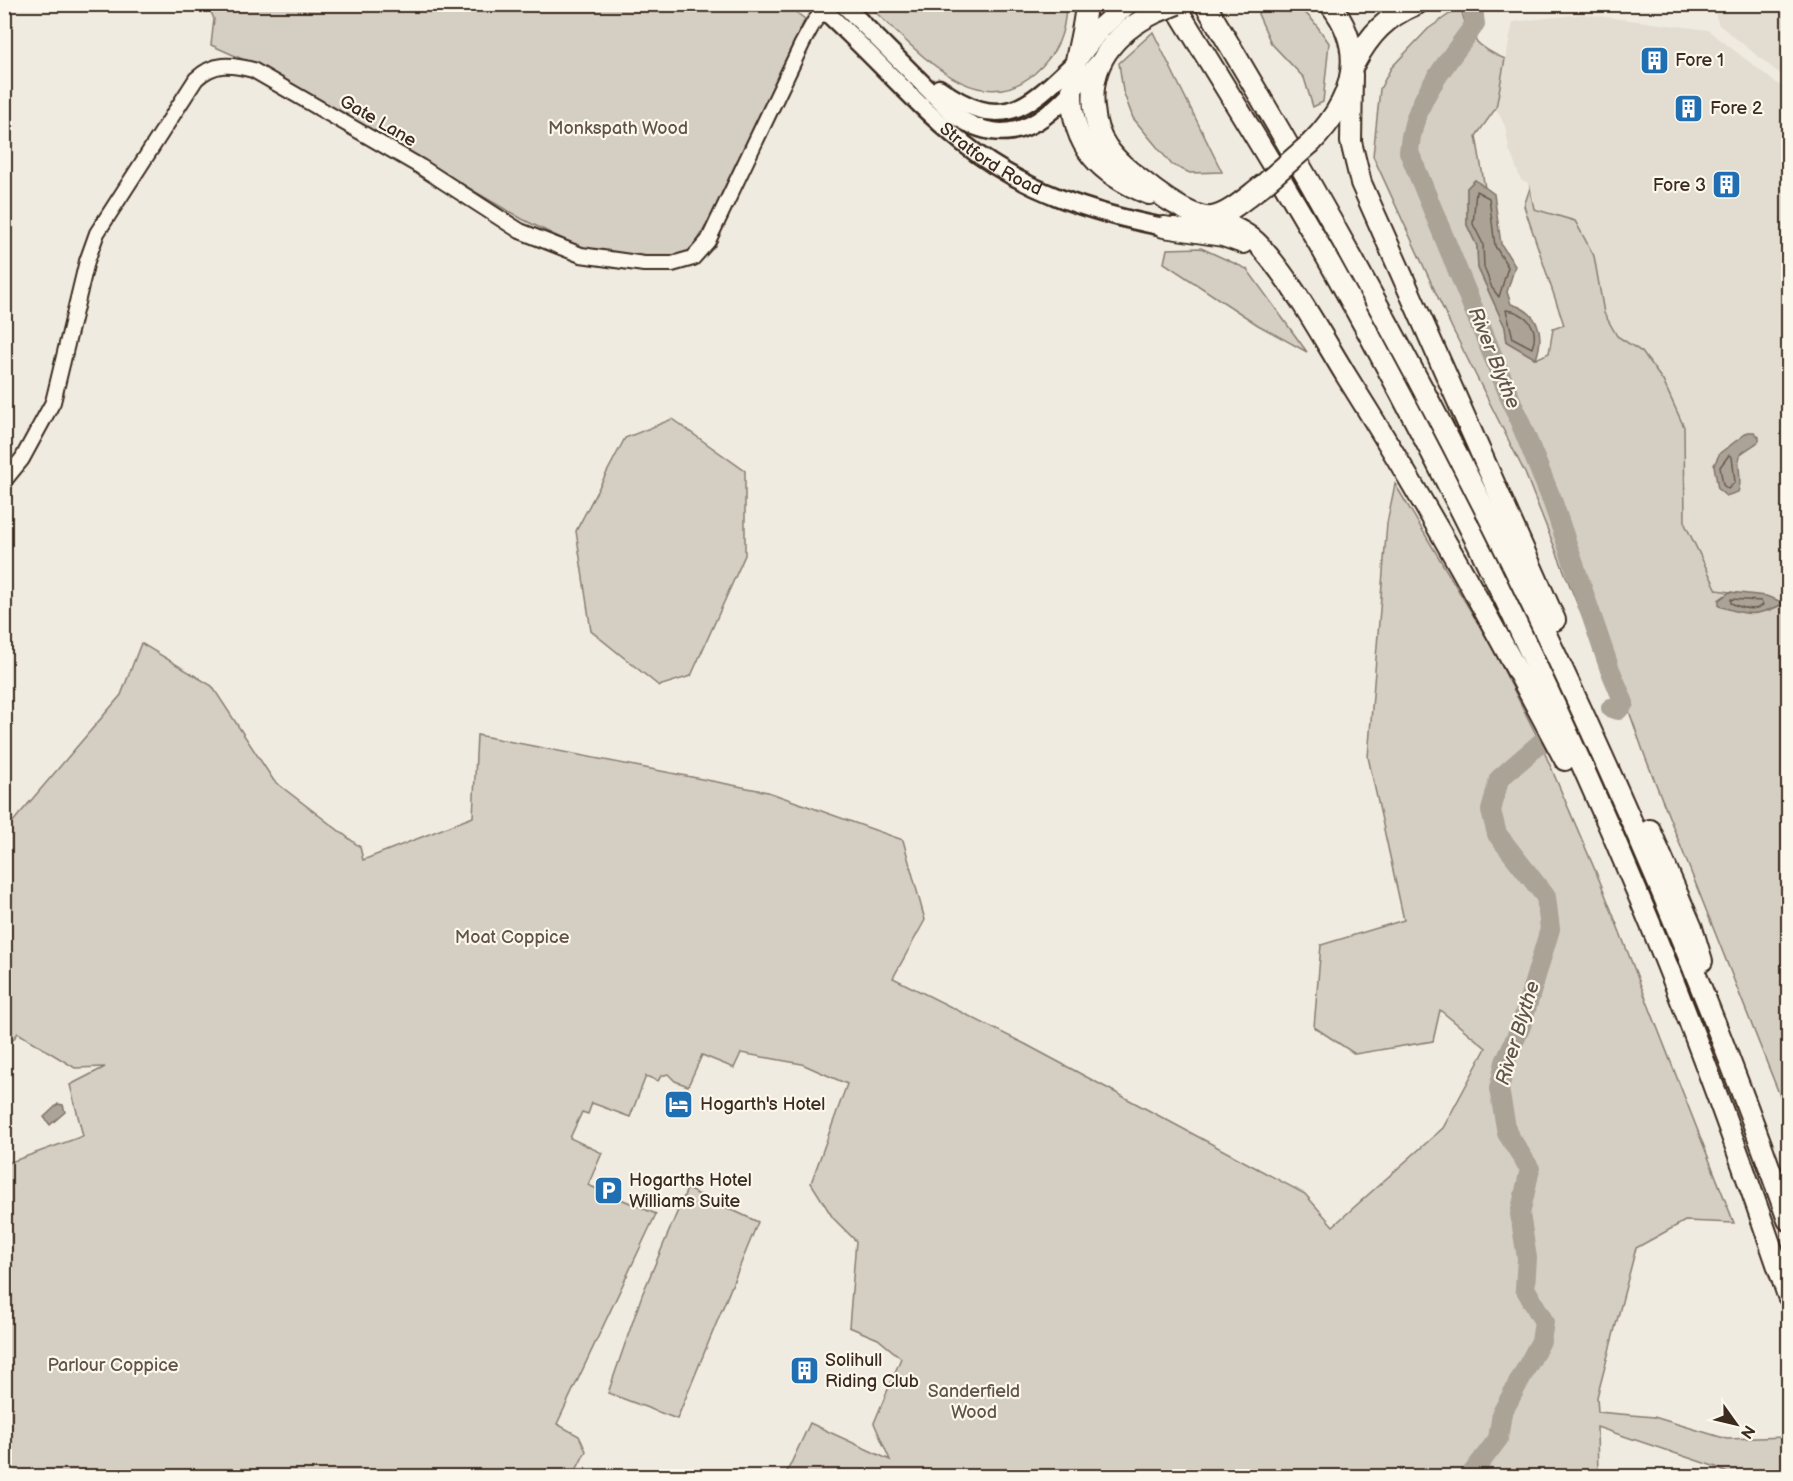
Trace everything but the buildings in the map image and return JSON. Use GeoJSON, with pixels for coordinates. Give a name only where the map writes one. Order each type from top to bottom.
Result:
{"type":"FeatureCollection","features":[{"type":"Feature","properties":{"kind":"highway"},"geometry":{"type":"LineString","coordinates":[[1086,4],[1072,90],[1082,137],[1096,162],[1122,183],[1210,217],[1251,237],[1268,258],[1308,314],[1392,445],[1457,558],[1645,911]]}},
{"type":"Feature","properties":{"kind":"highway"},"geometry":{"type":"LineString","coordinates":[[1076,61],[1100,28],[1127,4]]}},
{"type":"Feature","properties":{"kind":"highway"},"geometry":{"type":"LineString","coordinates":[[1205,4],[1349,249],[1494,526],[1614,779],[1731,1066],[1788,1220]]}},
{"type":"Feature","properties":{"kind":"highway"},"geometry":{"type":"LineString","coordinates":[[1330,4],[1347,33],[1353,69],[1351,142],[1361,183],[1692,928],[1731,1066]]}},
{"type":"Feature","properties":{"kind":"highway"},"geometry":{"type":"LineString","coordinates":[[1210,217],[1263,185],[1328,126],[1339,108],[1364,45],[1385,20],[1417,4]]}},
{"type":"Feature","properties":{"kind":"highway"},"geometry":{"type":"LineString","coordinates":[[1171,203],[1118,161],[1101,137],[1093,96],[1095,80],[1103,56],[1126,29],[1169,7],[1336,274],[1478,544],[1551,698],[1645,911],[1731,1129],[1788,1296]]}},
{"type":"Feature","properties":{"kind":"highway"},"geometry":{"type":"LineString","coordinates":[[1164,227],[1223,236],[1250,246],[1268,258]]}},
{"type":"Feature","properties":{"kind":"main road","name":"Stratford Road"},"geometry":{"type":"LineString","coordinates":[[843,4],[885,43],[954,115],[984,130],[1015,131],[1032,126],[1053,111],[1103,56]]}},
{"type":"Feature","properties":{"kind":"main road","name":"Stratford Road"},"geometry":{"type":"LineString","coordinates":[[823,6],[914,100],[963,144],[999,169],[1086,209],[1164,227],[1187,224],[1210,217]]}},
{"type":"Feature","properties":{"kind":"main road"},"geometry":{"type":"LineString","coordinates":[[885,43],[959,102],[986,112],[1004,111],[1027,105],[1076,61]]}},
{"type":"Feature","properties":{"kind":"street","name":"Gate Lane"},"geometry":{"type":"LineString","coordinates":[[4,481],[22,459],[53,402],[87,261],[97,233],[196,79],[207,69],[234,65],[253,70],[421,167],[520,231],[581,255],[644,264],[672,264],[693,258],[708,241],[802,44],[823,6]]}},
{"type":"Feature","properties":{"kind":"shaded area"},"geometry":{"type":"Polygon","coordinates":[[[1712,5],[1788,5],[1788,80],[1719,25],[1712,5]]]}},
{"type":"Feature","properties":{"kind":"shaded area"},"geometry":{"type":"Polygon","coordinates":[[[1582,14],[1708,30],[1788,92],[1788,605],[1766,596],[1717,590],[1685,524],[1684,427],[1663,381],[1642,352],[1617,336],[1604,313],[1594,256],[1534,209],[1534,197],[1527,182],[1521,180],[1509,149],[1505,126],[1496,108],[1513,22],[1582,14]]]}},
{"type":"Feature","properties":{"kind":"green space","name":"Monkspath Wood"},"geometry":{"type":"Polygon","coordinates":[[[785,4],[805,19],[723,195],[690,254],[657,260],[583,249],[522,219],[269,71],[211,45],[214,19],[208,5],[785,4]]]}},
{"type":"Feature","properties":{"kind":"green space"},"geometry":{"type":"Polygon","coordinates":[[[1263,4],[1287,5],[1303,11],[1329,43],[1323,102],[1313,107],[1304,78],[1271,43],[1258,14],[1263,4]]]}},
{"type":"Feature","properties":{"kind":"green space"},"geometry":{"type":"Polygon","coordinates":[[[867,5],[1066,5],[1059,42],[1043,65],[1035,73],[1012,87],[989,90],[966,84],[944,72],[867,5]]]}},
{"type":"Feature","properties":{"kind":"green space"},"geometry":{"type":"Polygon","coordinates":[[[1461,6],[1466,25],[1474,39],[1487,50],[1505,59],[1496,108],[1476,136],[1485,188],[1475,180],[1467,188],[1467,225],[1477,246],[1478,268],[1505,327],[1507,342],[1536,359],[1549,353],[1553,329],[1564,325],[1524,206],[1530,188],[1534,209],[1575,221],[1594,256],[1604,313],[1617,336],[1642,352],[1663,381],[1684,427],[1685,524],[1717,590],[1730,592],[1719,600],[1768,611],[1785,603],[1788,605],[1788,1116],[1646,759],[1603,638],[1590,636],[1525,473],[1452,328],[1373,156],[1380,89],[1391,68],[1428,29],[1461,6]]]}},
{"type":"Feature","properties":{"kind":"green space"},"geometry":{"type":"Polygon","coordinates":[[[1153,32],[1222,172],[1190,173],[1172,165],[1133,118],[1123,91],[1119,63],[1153,32]]]}},
{"type":"Feature","properties":{"kind":"green space"},"geometry":{"type":"Polygon","coordinates":[[[1201,248],[1247,269],[1307,352],[1258,325],[1164,263],[1167,249],[1201,248]]]}},
{"type":"Feature","properties":{"kind":"green space"},"geometry":{"type":"Polygon","coordinates":[[[672,419],[745,471],[745,555],[691,676],[659,686],[591,631],[576,531],[625,438],[672,419]]]}},
{"type":"Feature","properties":{"kind":"green space"},"geometry":{"type":"Polygon","coordinates":[[[1395,484],[1491,645],[1540,742],[1601,884],[1734,1223],[1685,1221],[1636,1248],[1597,1397],[1598,1412],[1654,1417],[1727,1439],[1788,1437],[1788,1476],[1732,1476],[1716,1467],[1597,1427],[1598,1476],[785,1476],[810,1423],[890,1460],[874,1423],[901,1358],[878,1339],[849,1327],[856,1241],[833,1218],[811,1183],[847,1084],[802,1064],[741,1053],[734,1068],[702,1055],[688,1086],[675,1081],[668,1074],[661,1076],[658,1081],[646,1076],[630,1117],[592,1103],[588,1114],[582,1112],[570,1138],[602,1153],[588,1185],[656,1214],[557,1424],[579,1436],[586,1451],[573,1476],[5,1476],[5,1164],[83,1136],[70,1085],[105,1067],[75,1068],[18,1033],[5,1050],[5,831],[121,695],[141,643],[212,686],[274,781],[360,847],[363,860],[473,817],[477,735],[768,792],[903,840],[925,920],[893,978],[1025,1044],[1305,1194],[1333,1226],[1443,1128],[1486,1048],[1440,1010],[1433,1041],[1355,1054],[1314,1027],[1321,945],[1404,920],[1368,757],[1387,523],[1395,484]]]}},
{"type":"Feature","properties":{"kind":"green space"},"geometry":{"type":"Polygon","coordinates":[[[687,1189],[758,1222],[677,1419],[608,1393],[642,1295],[687,1189]]]}},
{"type":"Feature","properties":{"kind":"water"},"geometry":{"type":"Polygon","coordinates":[[[1475,180],[1494,194],[1501,244],[1515,266],[1507,292],[1511,304],[1528,312],[1534,318],[1540,341],[1536,359],[1507,342],[1505,327],[1478,268],[1477,246],[1467,225],[1467,188],[1475,180]]]}},
{"type":"Feature","properties":{"kind":"water"},"geometry":{"type":"Polygon","coordinates":[[[1748,432],[1754,432],[1759,437],[1759,441],[1740,456],[1740,487],[1738,492],[1726,496],[1718,489],[1714,465],[1720,453],[1748,432]]]}},
{"type":"Feature","properties":{"kind":"water"},"geometry":{"type":"Polygon","coordinates":[[[1730,592],[1766,596],[1785,603],[1759,613],[1737,612],[1719,606],[1719,600],[1730,592]]]}},
{"type":"Feature","properties":{"kind":"water"},"geometry":{"type":"Polygon","coordinates":[[[58,1104],[63,1105],[65,1112],[50,1125],[44,1117],[58,1104]]]}},
{"type":"Feature","properties":{"kind":"waterway","name":"River Blythe"},"geometry":{"type":"LineString","coordinates":[[1473,9],[1475,24],[1424,99],[1412,133],[1409,152],[1552,500],[1609,667],[1624,703],[1618,710],[1611,708]]}},
{"type":"Feature","properties":{"kind":"waterway","name":"River Blythe"},"geometry":{"type":"LineString","coordinates":[[1470,1476],[1498,1439],[1502,1413],[1541,1341],[1544,1322],[1525,1288],[1527,1258],[1520,1214],[1530,1169],[1507,1133],[1499,1089],[1505,1062],[1521,1026],[1550,929],[1546,897],[1497,834],[1491,811],[1499,779],[1544,740]]}},
{"type":"Feature","properties":{"kind":"place","name":"Fore 1"},"geometry":{"type":"Point","coordinates":[1654,60]}},
{"type":"Feature","properties":{"kind":"place","name":"Fore 2"},"geometry":{"type":"Point","coordinates":[1689,108]}},
{"type":"Feature","properties":{"kind":"place","name":"Fore 3"},"geometry":{"type":"Point","coordinates":[1727,185]}},
{"type":"Feature","properties":{"kind":"place","name":"Hogarth's Hotel"},"geometry":{"type":"Point","coordinates":[679,1104]}},
{"type":"Feature","properties":{"kind":"place","name":"Hogarths Hotel Williams Suite"},"geometry":{"type":"Point","coordinates":[608,1190]}},
{"type":"Feature","properties":{"kind":"place","name":"Solihull Riding Club"},"geometry":{"type":"Point","coordinates":[804,1370]}},
{"type":"Feature","properties":{"kind":"park label","name":"Moat Coppice"},"geometry":{"type":"Point","coordinates":[512,937]}},
{"type":"Feature","properties":{"kind":"park label","name":"Parlour Coppice"},"geometry":{"type":"Point","coordinates":[113,1365]}},
{"type":"Feature","properties":{"kind":"park label","name":"Sanderfield Wood"},"geometry":{"type":"Point","coordinates":[974,1401]}}]}
